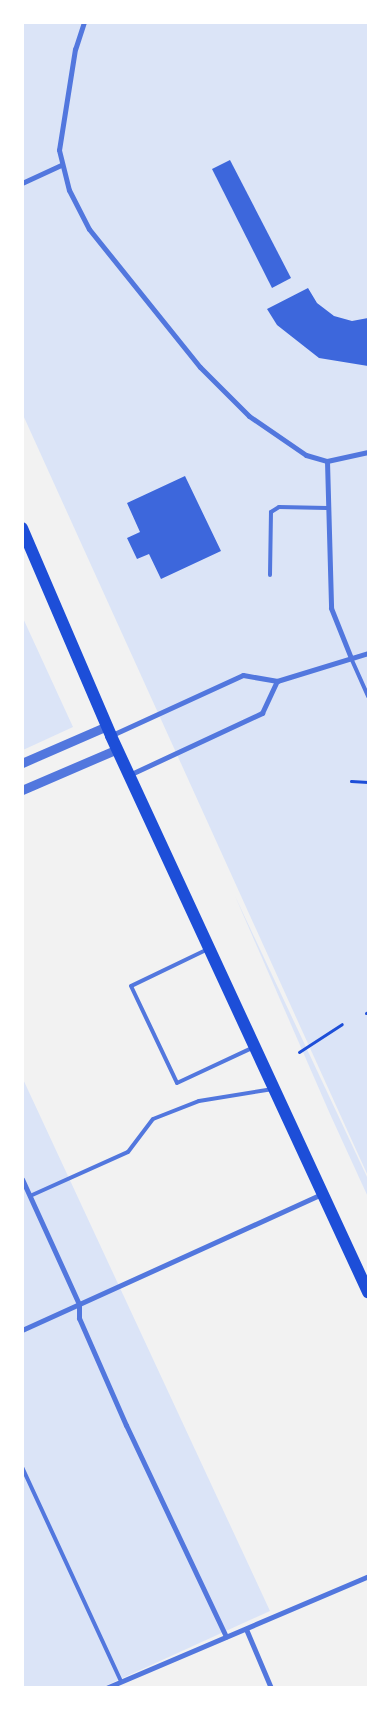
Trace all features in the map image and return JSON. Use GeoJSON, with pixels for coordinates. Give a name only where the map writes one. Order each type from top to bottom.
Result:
{"type":"FeatureCollection","features":[{"type":"Feature","properties":{"kind":"main road"},"geometry":{"type":"LineString","coordinates":[[22,528],[117,749],[368,1292]]}},
{"type":"Feature","properties":{"kind":"street"},"geometry":{"type":"LineString","coordinates":[[84,22],[61,122],[61,165],[89,229],[200,367],[277,437],[327,461],[368,452]]}},
{"type":"Feature","properties":{"kind":"street"},"geometry":{"type":"LineString","coordinates":[[22,183],[61,165]]}},
{"type":"Feature","properties":{"kind":"street"},"geometry":{"type":"LineString","coordinates":[[327,461],[331,608],[351,658]]}},
{"type":"Feature","properties":{"kind":"street"},"geometry":{"type":"LineString","coordinates":[[22,763],[109,731],[244,675],[277,681],[368,653]]}},
{"type":"Feature","properties":{"kind":"street"},"geometry":{"type":"LineString","coordinates":[[129,775],[262,713],[277,681]]}},
{"type":"Feature","properties":{"kind":"street"},"geometry":{"type":"LineString","coordinates":[[22,790],[117,749]]}},
{"type":"Feature","properties":{"kind":"street"},"geometry":{"type":"LineString","coordinates":[[22,1179],[79,1304],[79,1318],[126,1425],[226,1637]]}},
{"type":"Feature","properties":{"kind":"street"},"geometry":{"type":"LineString","coordinates":[[22,1330],[323,1194]]}},
{"type":"Feature","properties":{"kind":"street"},"geometry":{"type":"LineString","coordinates":[[106,1688],[368,1576]]}},
{"type":"Feature","properties":{"kind":"street"},"geometry":{"type":"LineString","coordinates":[[246,1629],[271,1688]]}},
{"type":"Feature","properties":{"kind":"lane"},"geometry":{"type":"LineString","coordinates":[[270,575],[271,512],[279,507],[327,508]]}},
{"type":"Feature","properties":{"kind":"lane"},"geometry":{"type":"LineString","coordinates":[[351,658],[368,696]]}},
{"type":"Feature","properties":{"kind":"lane"},"geometry":{"type":"LineString","coordinates":[[209,949],[131,986],[177,1083],[254,1047]]}},
{"type":"Feature","properties":{"kind":"lane"},"geometry":{"type":"LineString","coordinates":[[30,1196],[128,1152],[153,1119],[200,1101],[274,1088]]}},
{"type":"Feature","properties":{"kind":"lane"},"geometry":{"type":"LineString","coordinates":[[22,1467],[121,1681]]}},
{"type":"Feature","properties":{"kind":"path"},"geometry":{"type":"LineString","coordinates":[[351,781],[368,782]]}},
{"type":"Feature","properties":{"kind":"path"},"geometry":{"type":"LineString","coordinates":[[299,1052],[342,1024]]}},
{"type":"Feature","properties":{"kind":"shaded area"},"geometry":{"type":"Polygon","coordinates":[[[23,23],[368,23],[368,1176],[23,415],[23,23]]]}},
{"type":"Feature","properties":{"kind":"shaded area"},"geometry":{"type":"Polygon","coordinates":[[[22,616],[73,727],[23,750],[22,750],[22,616]]]}},
{"type":"Feature","properties":{"kind":"shaded area"},"geometry":{"type":"Polygon","coordinates":[[[235,896],[368,1179],[368,1197],[330,1114],[235,896]]]}},
{"type":"Feature","properties":{"kind":"shaded area"},"geometry":{"type":"Polygon","coordinates":[[[22,1077],[270,1611],[103,1687],[23,1687],[22,1077]]]}},
{"type":"Feature","properties":{"kind":"building"},"geometry":{"type":"Polygon","coordinates":[[[230,160],[291,278],[272,288],[212,169],[230,160]]]}},
{"type":"Feature","properties":{"kind":"building"},"geometry":{"type":"Polygon","coordinates":[[[308,288],[317,303],[334,316],[352,321],[368,318],[368,366],[319,358],[277,325],[267,309],[308,288]]]}},
{"type":"Feature","properties":{"kind":"building"},"geometry":{"type":"Polygon","coordinates":[[[185,476],[221,551],[161,579],[149,554],[137,559],[127,538],[140,532],[127,503],[185,476]]]}}]}
